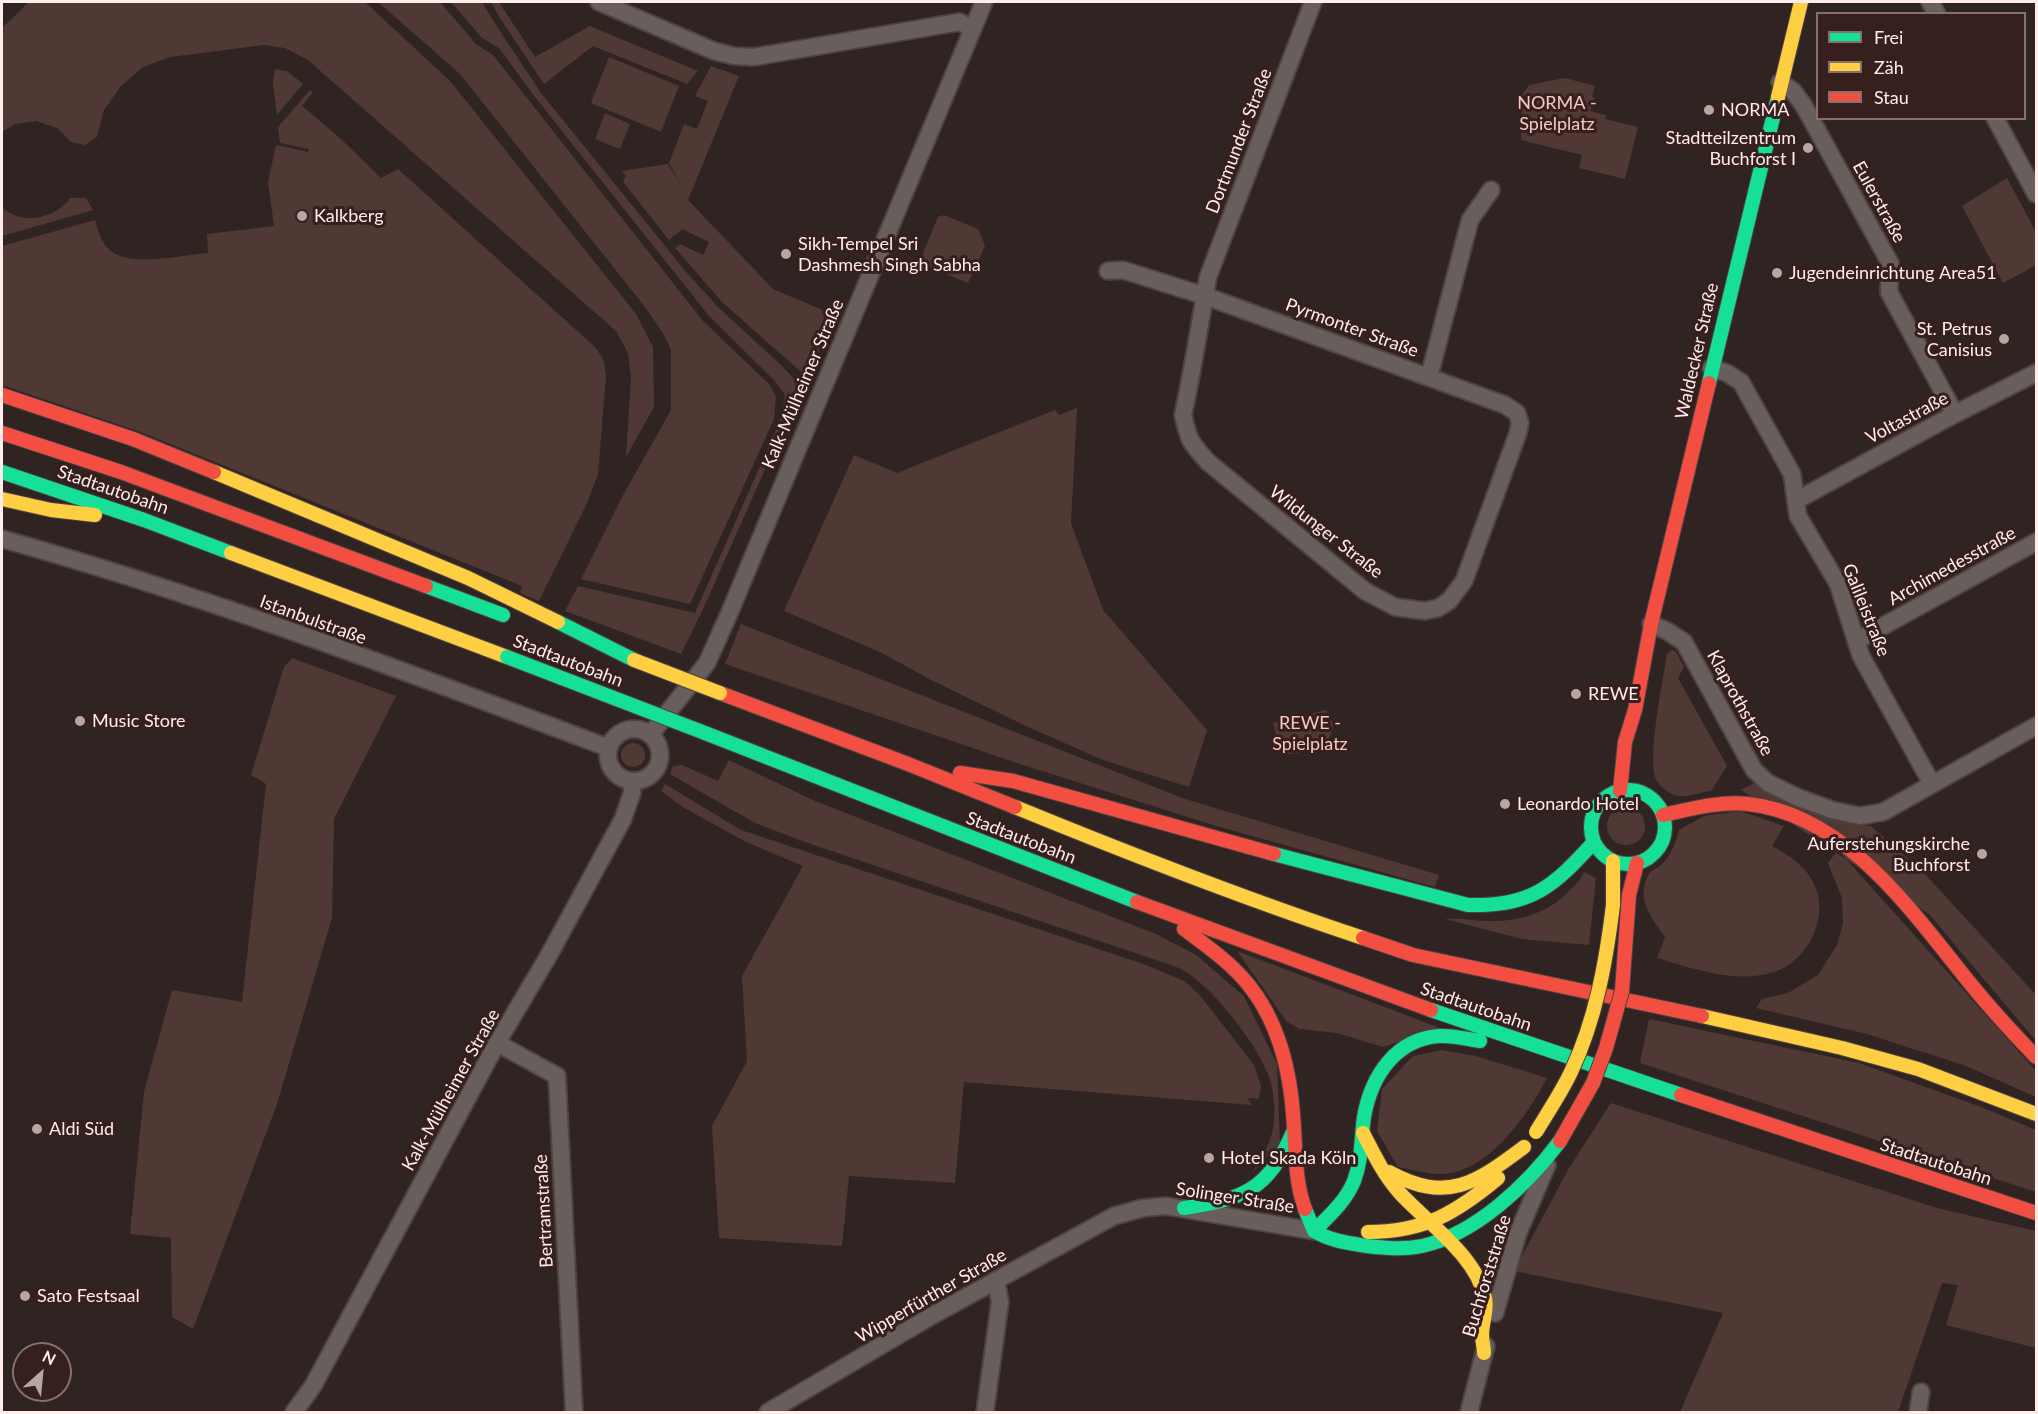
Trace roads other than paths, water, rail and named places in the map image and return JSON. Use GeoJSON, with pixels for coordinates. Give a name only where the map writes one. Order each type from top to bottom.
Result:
{"type":"FeatureCollection","features":[{"type":"Feature","properties":{"kind":"main road","name":"Waldecker Straße"},"geometry":{"type":"LineString","coordinates":[[1620,790],[1625,742],[1635,710],[1651,624],[1801,2]]}},
{"type":"Feature","properties":{"kind":"main road"},"geometry":{"type":"LineString","coordinates":[[2,394],[133,439],[468,578],[634,660]]}},
{"type":"Feature","properties":{"kind":"main road","name":"Stadtautobahn"},"geometry":{"type":"LineString","coordinates":[[2,433],[121,472],[515,619]]}},
{"type":"Feature","properties":{"kind":"main road","name":"Stadtautobahn"},"geometry":{"type":"LineString","coordinates":[[2,472],[144,520],[705,733],[1162,912],[1554,1054],[2037,1213]]}},
{"type":"Feature","properties":{"kind":"main road"},"geometry":{"type":"LineString","coordinates":[[2,499],[51,510],[144,520]]}},
{"type":"Feature","properties":{"kind":"main road","name":"Stadtautobahn"},"geometry":{"type":"LineString","coordinates":[[537,627],[634,660],[908,764],[1137,858],[1271,908],[1413,955],[1659,1006],[1842,1048],[1918,1069],[2037,1114]]}},
{"type":"Feature","properties":{"kind":"main road","name":"Waldecker Straße"},"geometry":{"type":"LineString","coordinates":[[1635,710],[1639,743]]}},
{"type":"Feature","properties":{"kind":"main road"},"geometry":{"type":"LineString","coordinates":[[908,764],[1013,781],[1287,858],[1468,905],[1493,906],[1518,902],[1537,895],[1552,885],[1594,842]]}},
{"type":"Feature","properties":{"kind":"main road"},"geometry":{"type":"LineString","coordinates":[[1635,790],[1637,774]]}},
{"type":"Feature","properties":{"kind":"main road"},"geometry":{"type":"LineString","coordinates":[[1620,790],[1635,790],[1653,799],[1663,815],[1665,827],[1663,839],[1653,854],[1637,863],[1625,864],[1603,855],[1594,842],[1590,822],[1601,800],[1620,790]]}},
{"type":"Feature","properties":{"kind":"main road"},"geometry":{"type":"LineString","coordinates":[[1663,815],[1719,804],[1756,805],[1782,812],[1844,844],[1890,885],[1985,1000],[2037,1057]]}},
{"type":"Feature","properties":{"kind":"main road","name":"Solinger Straße"},"geometry":{"type":"LineString","coordinates":[[1314,1232],[1398,1231],[1414,1228],[1458,1207],[1506,1171],[1536,1132],[1571,1071],[1583,1042],[1600,984],[1613,905],[1613,861]]}},
{"type":"Feature","properties":{"kind":"main road"},"geometry":{"type":"LineString","coordinates":[[1556,1148],[1593,1083],[1609,1039],[1622,990],[1629,895],[1637,863]]}},
{"type":"Feature","properties":{"kind":"main road"},"geometry":{"type":"LineString","coordinates":[[1162,912],[1240,974],[1259,999],[1277,1030],[1287,1065],[1293,1099],[1299,1194],[1314,1232],[1343,1201],[1353,1184],[1359,1164],[1364,1117],[1372,1085],[1385,1064],[1403,1047],[1415,1041],[1438,1036],[1554,1054]]}},
{"type":"Feature","properties":{"kind":"main road"},"geometry":{"type":"LineString","coordinates":[[1184,1208],[1222,1203],[1261,1183],[1279,1165],[1294,1128]]}},
{"type":"Feature","properties":{"kind":"main road"},"geometry":{"type":"LineString","coordinates":[[1363,1133],[1388,1178],[1413,1207],[1446,1238],[1471,1268],[1485,1295],[1482,1334],[1484,1353]]}},
{"type":"Feature","properties":{"kind":"main road"},"geometry":{"type":"LineString","coordinates":[[1380,1166],[1416,1187],[1448,1190],[1480,1179],[1524,1147]]}},
{"type":"Feature","properties":{"kind":"main road","name":"Solinger Straße"},"geometry":{"type":"LineString","coordinates":[[1314,1232],[1336,1241],[1383,1248],[1424,1246],[1446,1238],[1485,1214],[1526,1181],[1556,1148]]}},
{"type":"Feature","properties":{"kind":"street"},"geometry":{"type":"LineString","coordinates":[[599,2],[714,51],[734,56],[754,57],[959,22],[973,28]]}},
{"type":"Feature","properties":{"kind":"street","name":"Kalk-Mülheimer Straße"},"geometry":{"type":"LineString","coordinates":[[650,735],[696,680],[720,634],[984,2]]}},
{"type":"Feature","properties":{"kind":"street","name":"Dortmunder Straße"},"geometry":{"type":"LineString","coordinates":[[1205,296],[1208,277],[1313,2]]}},
{"type":"Feature","properties":{"kind":"street","name":"Eulerstraße"},"geometry":{"type":"LineString","coordinates":[[1780,82],[1793,91],[1804,106],[1890,263],[1889,292],[1955,414]]}},
{"type":"Feature","properties":{"kind":"street"},"geometry":{"type":"LineString","coordinates":[[1996,120],[2037,194]]}},
{"type":"Feature","properties":{"kind":"street","name":"Pyrmonter Straße"},"geometry":{"type":"LineString","coordinates":[[1108,271],[1123,270],[1205,296],[1429,377],[1470,220],[1491,190]]}},
{"type":"Feature","properties":{"kind":"street","name":"Wildunger Straße"},"geometry":{"type":"LineString","coordinates":[[1205,296],[1183,415],[1190,442],[1208,462],[1365,591],[1395,607],[1425,611],[1438,608],[1449,601],[1464,581],[1520,423],[1517,413],[1505,405],[1429,377]]}},
{"type":"Feature","properties":{"kind":"street","name":"Galileistraße"},"geometry":{"type":"LineString","coordinates":[[1711,368],[1727,373],[1741,382],[1792,474],[1798,516],[1838,584],[1860,656],[1932,784]]}},
{"type":"Feature","properties":{"kind":"street","name":"Voltastraße"},"geometry":{"type":"LineString","coordinates":[[1797,500],[1955,414],[2037,373]]}},
{"type":"Feature","properties":{"kind":"street","name":"Istanbulstraße"},"geometry":{"type":"LineString","coordinates":[[2,539],[174,592],[609,748]]}},
{"type":"Feature","properties":{"kind":"street","name":"Archimedesstraße"},"geometry":{"type":"LineString","coordinates":[[1856,641],[2037,542]]}},
{"type":"Feature","properties":{"kind":"street","name":"Klaprothstraße"},"geometry":{"type":"LineString","coordinates":[[1651,624],[1667,630],[1684,642],[1754,770],[1768,783],[1832,810],[1860,816],[1883,812],[2037,726]]}},
{"type":"Feature","properties":{"kind":"street"},"geometry":{"type":"LineString","coordinates":[[640,730],[650,735],[659,746],[660,754],[659,763],[650,777],[632,782],[618,777],[608,762],[609,748],[615,737],[622,731],[640,730]]}},
{"type":"Feature","properties":{"kind":"street","name":"Kalk-Mülheimer Straße"},"geometry":{"type":"LineString","coordinates":[[294,1413],[313,1386],[497,1043],[549,955],[623,819],[632,793],[632,782]]}},
{"type":"Feature","properties":{"kind":"street","name":"Bertramstraße"},"geometry":{"type":"LineString","coordinates":[[497,1043],[557,1076],[574,1413]]}},
{"type":"Feature","properties":{"kind":"street","name":"Buchforststraße"},"geometry":{"type":"LineString","coordinates":[[1469,1413],[1518,1233],[1556,1148]]}},
{"type":"Feature","properties":{"kind":"street","name":"Solinger Straße"},"geometry":{"type":"LineString","coordinates":[[1114,1216],[1143,1208],[1166,1206],[1314,1232]]}},
{"type":"Feature","properties":{"kind":"street","name":"Wipperfürther Straße"},"geometry":{"type":"LineString","coordinates":[[768,1413],[933,1315],[1114,1216]]}},
{"type":"Feature","properties":{"kind":"street"},"geometry":{"type":"LineString","coordinates":[[985,1413],[1000,1302],[996,1280]]}},
{"type":"Feature","properties":{"kind":"street"},"geometry":{"type":"LineString","coordinates":[[1918,1413],[1921,1392]]}},
{"type":"Feature","properties":{"kind":"place","name":"NORMA"},"geometry":{"type":"Point","coordinates":[1709,110]}},
{"type":"Feature","properties":{"kind":"place","name":"Stadtteilzentrum Buchforst I"},"geometry":{"type":"Point","coordinates":[1808,148]}},
{"type":"Feature","properties":{"kind":"place","name":"Kalkberg"},"geometry":{"type":"Point","coordinates":[302,216]}},
{"type":"Feature","properties":{"kind":"place","name":"Sikh-Tempel Sri Dashmesh Singh Sabha"},"geometry":{"type":"Point","coordinates":[786,254]}},
{"type":"Feature","properties":{"kind":"place","name":"Jugendeinrichtung Area51"},"geometry":{"type":"Point","coordinates":[1777,273]}},
{"type":"Feature","properties":{"kind":"place","name":"St. Petrus Canisius"},"geometry":{"type":"Point","coordinates":[2004,339]}},
{"type":"Feature","properties":{"kind":"place","name":"REWE"},"geometry":{"type":"Point","coordinates":[1576,694]}},
{"type":"Feature","properties":{"kind":"place","name":"Music Store"},"geometry":{"type":"Point","coordinates":[80,721]}},
{"type":"Feature","properties":{"kind":"place","name":"Leonardo Hotel"},"geometry":{"type":"Point","coordinates":[1505,804]}},
{"type":"Feature","properties":{"kind":"place","name":"Auferstehungskirche Buchforst"},"geometry":{"type":"Point","coordinates":[1982,854]}},
{"type":"Feature","properties":{"kind":"place","name":"Aldi Süd"},"geometry":{"type":"Point","coordinates":[37,1129]}},
{"type":"Feature","properties":{"kind":"place","name":"Hotel Skada Köln"},"geometry":{"type":"Point","coordinates":[1209,1158]}},
{"type":"Feature","properties":{"kind":"place","name":"Sato Festsaal"},"geometry":{"type":"Point","coordinates":[25,1296]}},
{"type":"Feature","properties":{"kind":"park label","name":"NORMA - Spielplatz"},"geometry":{"type":"Point","coordinates":[1557,113]}},
{"type":"Feature","properties":{"kind":"park label","name":"REWE - Spielplatz"},"geometry":{"type":"Point","coordinates":[1310,733]}}]}
